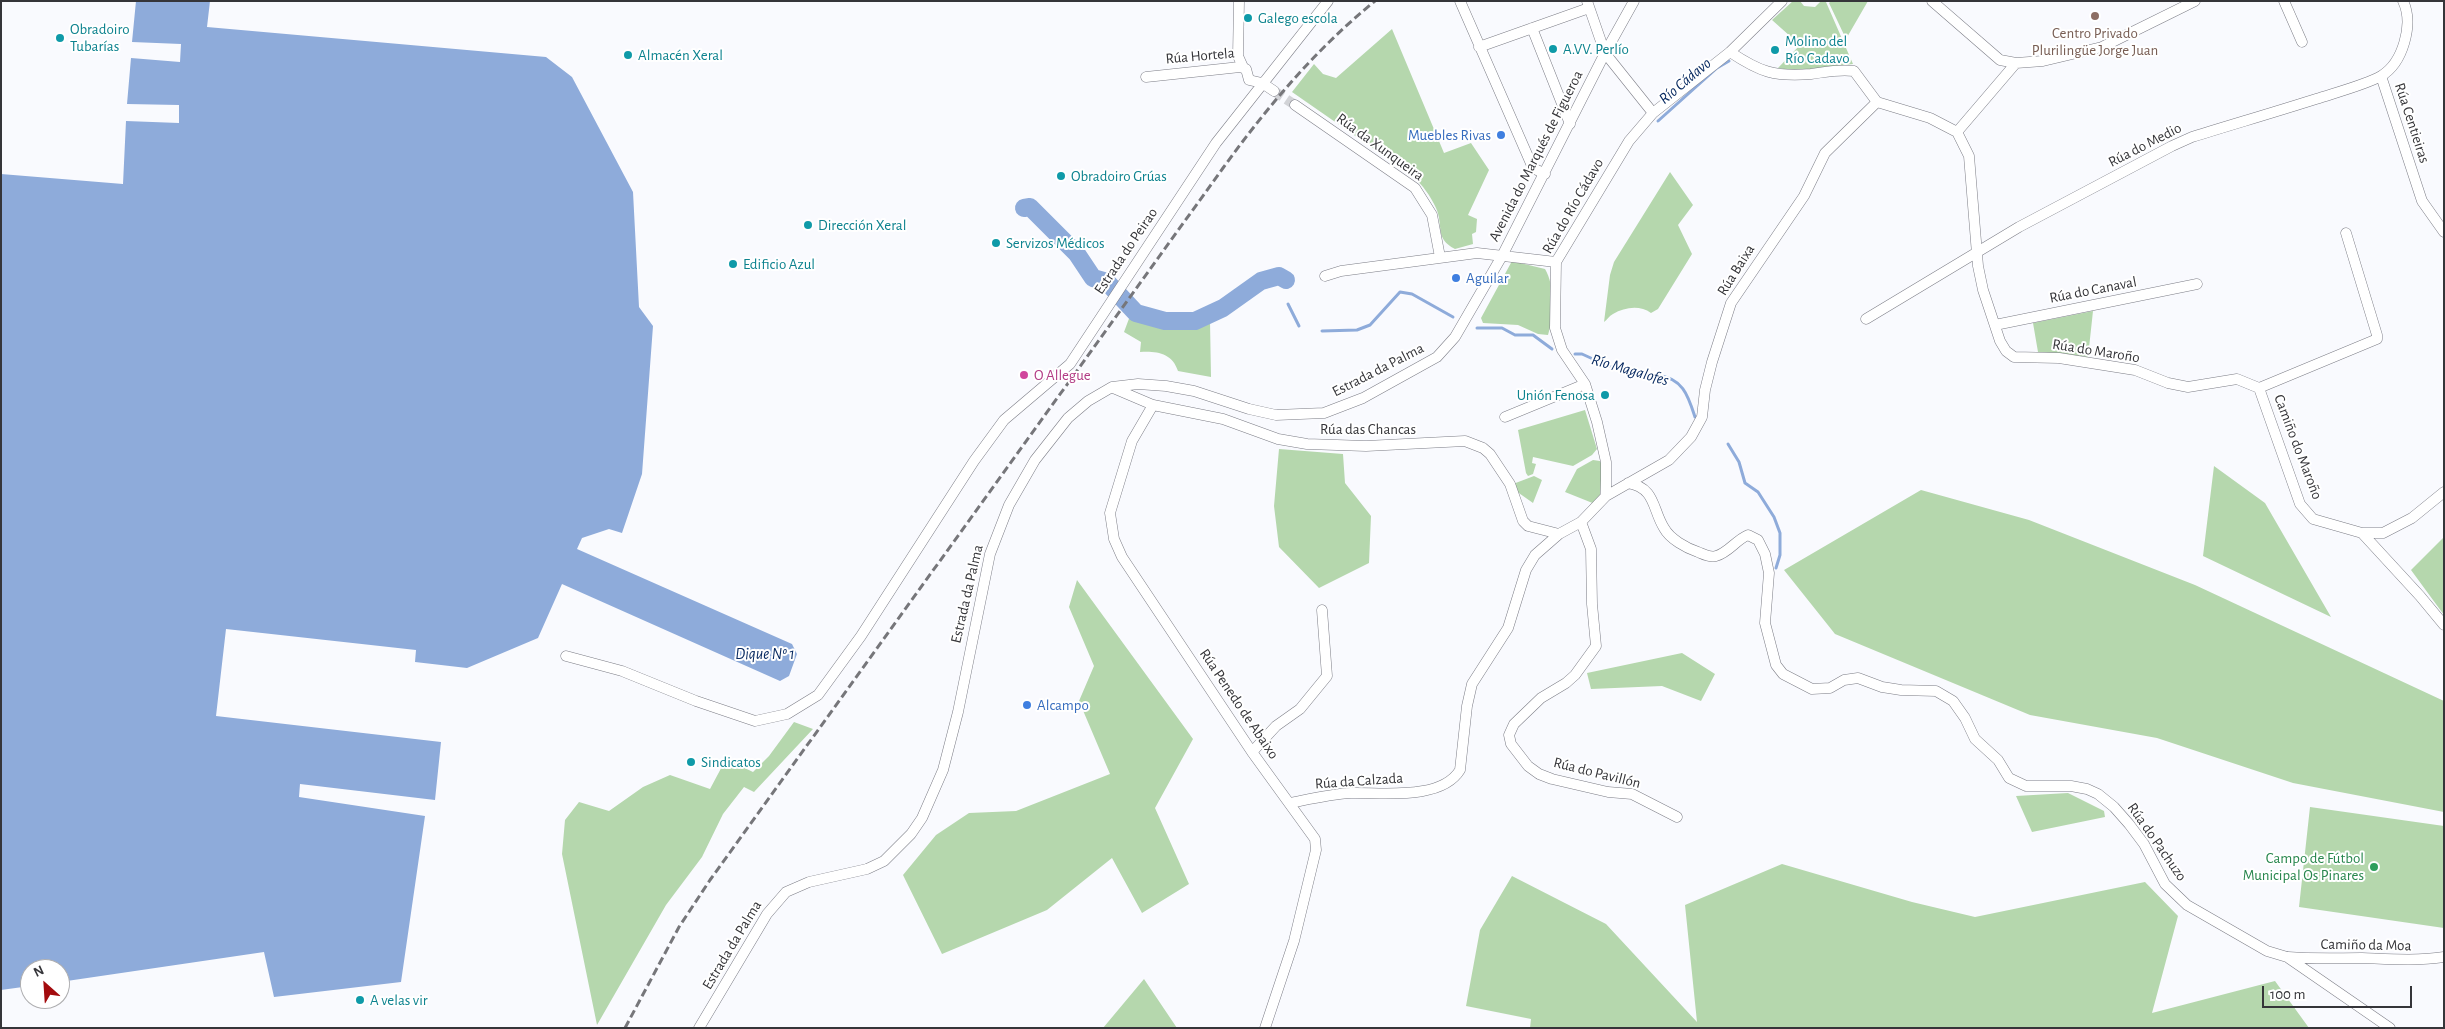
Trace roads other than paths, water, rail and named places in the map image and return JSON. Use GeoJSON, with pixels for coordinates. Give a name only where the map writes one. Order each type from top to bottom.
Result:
{"type":"FeatureCollection","features":[{"type":"Feature","properties":{"kind":"street"},"geometry":{"type":"LineString","coordinates":[[1239,1],[1238,56],[1243,67]]}},
{"type":"Feature","properties":{"kind":"street"},"geometry":{"type":"LineString","coordinates":[[1274,91],[1262,83],[1328,1]]}},
{"type":"Feature","properties":{"kind":"street"},"geometry":{"type":"LineString","coordinates":[[1460,1],[1533,168],[1545,174]]}},
{"type":"Feature","properties":{"kind":"street","name":"Avenida do Marqués de Figueroa"},"geometry":{"type":"LineString","coordinates":[[1463,323],[1502,256],[1605,53],[1634,1]]}},
{"type":"Feature","properties":{"kind":"street","name":"Rúa do Río Cádavo"},"geometry":{"type":"LineString","coordinates":[[1606,496],[1606,462],[1585,384],[1562,350],[1555,328],[1556,262],[1629,141],[1653,113],[1730,52],[1782,1]]}},
{"type":"Feature","properties":{"kind":"street"},"geometry":{"type":"LineString","coordinates":[[1935,2],[2000,60],[2016,63],[2043,62],[2102,47],[2194,1]]}},
{"type":"Feature","properties":{"kind":"street"},"geometry":{"type":"LineString","coordinates":[[2284,1],[2302,42]]}},
{"type":"Feature","properties":{"kind":"street"},"geometry":{"type":"LineString","coordinates":[[2381,76],[2391,67],[2406,39],[2408,20],[2403,1]]}},
{"type":"Feature","properties":{"kind":"street"},"geometry":{"type":"LineString","coordinates":[[1479,46],[1532,28],[1588,4],[1605,53],[1653,113]]}},
{"type":"Feature","properties":{"kind":"street"},"geometry":{"type":"LineString","coordinates":[[1532,28],[1570,124]]}},
{"type":"Feature","properties":{"kind":"street"},"geometry":{"type":"LineString","coordinates":[[1730,52],[1754,68],[1781,75],[1840,69],[1854,72],[1877,102],[1930,118],[1957,132],[2016,63]]}},
{"type":"Feature","properties":{"kind":"street","name":"Rúa Hortela"},"geometry":{"type":"LineString","coordinates":[[1146,76],[1243,67],[1249,80],[1262,83]]}},
{"type":"Feature","properties":{"kind":"street","name":"Rúa Centieiras"},"geometry":{"type":"LineString","coordinates":[[2381,76],[2422,201],[2444,232]]}},
{"type":"Feature","properties":{"kind":"street","name":"Rúa do Medio"},"geometry":{"type":"LineString","coordinates":[[1866,319],[2019,226],[2172,146],[2192,137],[2334,93],[2381,76]]}},
{"type":"Feature","properties":{"kind":"street","name":"Estrada do Peirao"},"geometry":{"type":"LineString","coordinates":[[566,656],[622,671],[696,701],[755,721],[787,714],[818,695],[861,636],[974,462],[1004,420],[1070,364],[1109,302],[1216,143],[1262,83]]}},
{"type":"Feature","properties":{"kind":"street","name":"Rúa Baixa"},"geometry":{"type":"LineString","coordinates":[[1581,522],[1606,496],[1669,460],[1691,437],[1702,417],[1704,390],[1731,303],[1804,196],[1825,153],[1877,102]]}},
{"type":"Feature","properties":{"kind":"street","name":"Rúa da Xunqueira"},"geometry":{"type":"LineString","coordinates":[[1296,105],[1416,188],[1432,215],[1440,257]]}},
{"type":"Feature","properties":{"kind":"street","name":"Rúa do Maroño"},"geometry":{"type":"LineString","coordinates":[[1957,132],[1969,156],[1978,266],[1983,290],[2000,341],[2006,351],[2014,357],[2059,358],[2135,370],[2168,383],[2188,387],[2237,379],[2259,388]]}},
{"type":"Feature","properties":{"kind":"street"},"geometry":{"type":"LineString","coordinates":[[2259,388],[2377,339],[2346,233]]}},
{"type":"Feature","properties":{"kind":"street"},"geometry":{"type":"LineString","coordinates":[[1325,276],[1341,270],[1477,253],[1556,262]]}},
{"type":"Feature","properties":{"kind":"street","name":"Rúa do Canaval"},"geometry":{"type":"LineString","coordinates":[[1995,325],[2197,284]]}},
{"type":"Feature","properties":{"kind":"street","name":"Estrada da Palma"},"geometry":{"type":"LineString","coordinates":[[699,1028],[767,914],[786,892],[809,882],[867,869],[884,861],[912,834],[922,818],[943,770],[958,712],[990,554],[1009,505],[1035,460],[1068,418],[1088,401],[1112,387],[1138,384],[1194,391],[1276,416],[1324,413],[1363,398],[1437,358],[1447,348],[1463,323]]}},
{"type":"Feature","properties":{"kind":"street"},"geometry":{"type":"LineString","coordinates":[[1505,418],[1585,384]]}},
{"type":"Feature","properties":{"kind":"street","name":"Rúa das Chancas"},"geometry":{"type":"LineString","coordinates":[[1112,387],[1153,405],[1224,419],[1278,439],[1307,444],[1366,446],[1465,441],[1484,448],[1490,454],[1510,484],[1524,521],[1528,526],[1559,534]]}},
{"type":"Feature","properties":{"kind":"street","name":"Camiño do Maroño"},"geometry":{"type":"LineString","coordinates":[[2259,388],[2300,504],[2313,519],[2362,533],[2383,533],[2412,518],[2444,492]]}},
{"type":"Feature","properties":{"kind":"street","name":"Rúa Penedo de Abaixo"},"geometry":{"type":"LineString","coordinates":[[1153,405],[1132,442],[1112,504],[1110,519],[1114,539],[1122,557],[1252,752],[1315,839],[1316,850],[1294,942],[1265,1028]]}},
{"type":"Feature","properties":{"kind":"street","name":"Rúa do Pachuzo"},"geometry":{"type":"LineString","coordinates":[[1628,483],[1638,485],[1649,494],[1664,529],[1675,540],[1693,551],[1710,557],[1716,556],[1738,539],[1748,535],[1758,540],[1765,554],[1769,573],[1765,623],[1776,665],[1783,674],[1812,689],[1830,688],[1844,680],[1858,678],[1882,687],[1900,690],[1936,691],[1953,701],[1965,718],[1975,739],[1998,760],[2009,778],[2026,786],[2071,786],[2087,789],[2098,794],[2114,807],[2129,824],[2144,844],[2165,884],[2187,905],[2266,951],[2287,957],[2390,1028]]}},
{"type":"Feature","properties":{"kind":"street"},"geometry":{"type":"LineString","coordinates":[[1559,534],[1581,522]]}},
{"type":"Feature","properties":{"kind":"street","name":"Rúa do Pavillón"},"geometry":{"type":"LineString","coordinates":[[1581,522],[1591,549],[1592,604],[1596,646],[1575,675],[1566,683],[1541,698],[1514,724],[1509,735],[1511,744],[1528,766],[1539,774],[1552,779],[1608,792],[1632,794],[1677,817]]}},
{"type":"Feature","properties":{"kind":"street"},"geometry":{"type":"LineString","coordinates":[[2362,533],[2444,625]]}},
{"type":"Feature","properties":{"kind":"street","name":"Rúa da Calzada"},"geometry":{"type":"LineString","coordinates":[[1290,802],[1350,793],[1399,795],[1433,788],[1456,777],[1460,770],[1465,715],[1472,684],[1508,628],[1526,570],[1535,555],[1559,534]]}},
{"type":"Feature","properties":{"kind":"street"},"geometry":{"type":"LineString","coordinates":[[1252,752],[1276,726],[1300,709],[1327,676],[1322,610]]}},
{"type":"Feature","properties":{"kind":"street","name":"Camiño da Moa"},"geometry":{"type":"LineString","coordinates":[[2287,957],[2324,960],[2360,958],[2420,961],[2444,957]]}},
{"type":"Feature","properties":{"kind":"water","name":"Dique Nº 1"},"geometry":{"type":"Polygon","coordinates":[[[136,1],[210,1],[207,27],[546,57],[572,77],[633,192],[639,307],[653,326],[642,474],[622,533],[609,529],[582,538],[577,549],[792,644],[797,654],[789,676],[780,681],[562,584],[538,638],[467,668],[415,662],[416,650],[226,629],[216,716],[441,742],[435,800],[300,784],[299,797],[425,816],[401,982],[274,997],[264,952],[70,981],[70,959],[20,959],[20,987],[1,990],[1,174],[123,184],[126,121],[179,123],[179,105],[127,104],[131,58],[180,62],[181,44],[132,42],[136,1]]]}},
{"type":"Feature","properties":{"kind":"waterway","name":"Río Cádavo"},"geometry":{"type":"LineString","coordinates":[[1658,121],[1717,68],[1729,61]]}},
{"type":"Feature","properties":{"kind":"waterway","name":"Río Magalofes"},"geometry":{"type":"LineString","coordinates":[[1024,208],[1030,207],[1077,254],[1093,278],[1107,282],[1136,313],[1165,321],[1195,321],[1223,308],[1261,281],[1279,276],[1286,280]]}},
{"type":"Feature","properties":{"kind":"waterway","name":"Río Magalofes"},"geometry":{"type":"LineString","coordinates":[[1322,331],[1357,330],[1370,325],[1400,292],[1412,294],[1453,317]]}},
{"type":"Feature","properties":{"kind":"waterway","name":"Río Magalofes"},"geometry":{"type":"LineString","coordinates":[[1288,304],[1299,326]]}},
{"type":"Feature","properties":{"kind":"waterway","name":"Río Magalofes"},"geometry":{"type":"LineString","coordinates":[[1477,328],[1502,328],[1515,335],[1533,335],[1552,349]]}},
{"type":"Feature","properties":{"kind":"waterway","name":"Río Magalofes"},"geometry":{"type":"LineString","coordinates":[[1575,354],[1582,354],[1631,374],[1642,376],[1656,375],[1672,380],[1687,395],[1695,417]]}},
{"type":"Feature","properties":{"kind":"waterway","name":"Río Magalofes"},"geometry":{"type":"LineString","coordinates":[[1728,444],[1739,462],[1745,483],[1758,492],[1774,517],[1780,533],[1780,555],[1776,568]]}},
{"type":"Feature","properties":{"kind":"tunnel"},"geometry":{"type":"LineString","coordinates":[[1274,91],[1295,105]]}},
{"type":"Feature","properties":{"kind":"railway"},"geometry":{"type":"LineString","coordinates":[[625,1028],[679,927],[710,880],[1223,168],[1257,123],[1312,59],[1375,1]]}},
{"type":"Feature","properties":{"kind":"place","name":"Centro Privado Plurilingüe Jorge Juan"},"geometry":{"type":"Point","coordinates":[2095,16]}},
{"type":"Feature","properties":{"kind":"place","name":"Galego escola"},"geometry":{"type":"Point","coordinates":[1248,18]}},
{"type":"Feature","properties":{"kind":"place","name":"Obradoiro Tubarías"},"geometry":{"type":"Point","coordinates":[60,38]}},
{"type":"Feature","properties":{"kind":"place","name":"A.VV. Perlío"},"geometry":{"type":"Point","coordinates":[1553,49]}},
{"type":"Feature","properties":{"kind":"place","name":"Molino del Río Cadavo"},"geometry":{"type":"Point","coordinates":[1775,50]}},
{"type":"Feature","properties":{"kind":"place","name":"Almacén Xeral"},"geometry":{"type":"Point","coordinates":[628,55]}},
{"type":"Feature","properties":{"kind":"place","name":"Muebles Rivas"},"geometry":{"type":"Point","coordinates":[1501,135]}},
{"type":"Feature","properties":{"kind":"place","name":"Obradoiro Grúas"},"geometry":{"type":"Point","coordinates":[1061,176]}},
{"type":"Feature","properties":{"kind":"place","name":"Dirección Xeral"},"geometry":{"type":"Point","coordinates":[808,225]}},
{"type":"Feature","properties":{"kind":"place","name":"Servizos Médicos"},"geometry":{"type":"Point","coordinates":[996,243]}},
{"type":"Feature","properties":{"kind":"place","name":"Edificio Azul"},"geometry":{"type":"Point","coordinates":[733,264]}},
{"type":"Feature","properties":{"kind":"place","name":"Aguilar"},"geometry":{"type":"Point","coordinates":[1456,278]}},
{"type":"Feature","properties":{"kind":"place","name":"O Allegue"},"geometry":{"type":"Point","coordinates":[1024,375]}},
{"type":"Feature","properties":{"kind":"place","name":"Unión Fenosa"},"geometry":{"type":"Point","coordinates":[1605,395]}},
{"type":"Feature","properties":{"kind":"place","name":"Alcampo"},"geometry":{"type":"Point","coordinates":[1027,705]}},
{"type":"Feature","properties":{"kind":"place","name":"Sindicatos"},"geometry":{"type":"Point","coordinates":[691,762]}},
{"type":"Feature","properties":{"kind":"place","name":"Campo de Fútbol Municipal Os Pinares"},"geometry":{"type":"Point","coordinates":[2374,867]}},
{"type":"Feature","properties":{"kind":"place","name":"A velas vir"},"geometry":{"type":"Point","coordinates":[360,1000]}}]}
